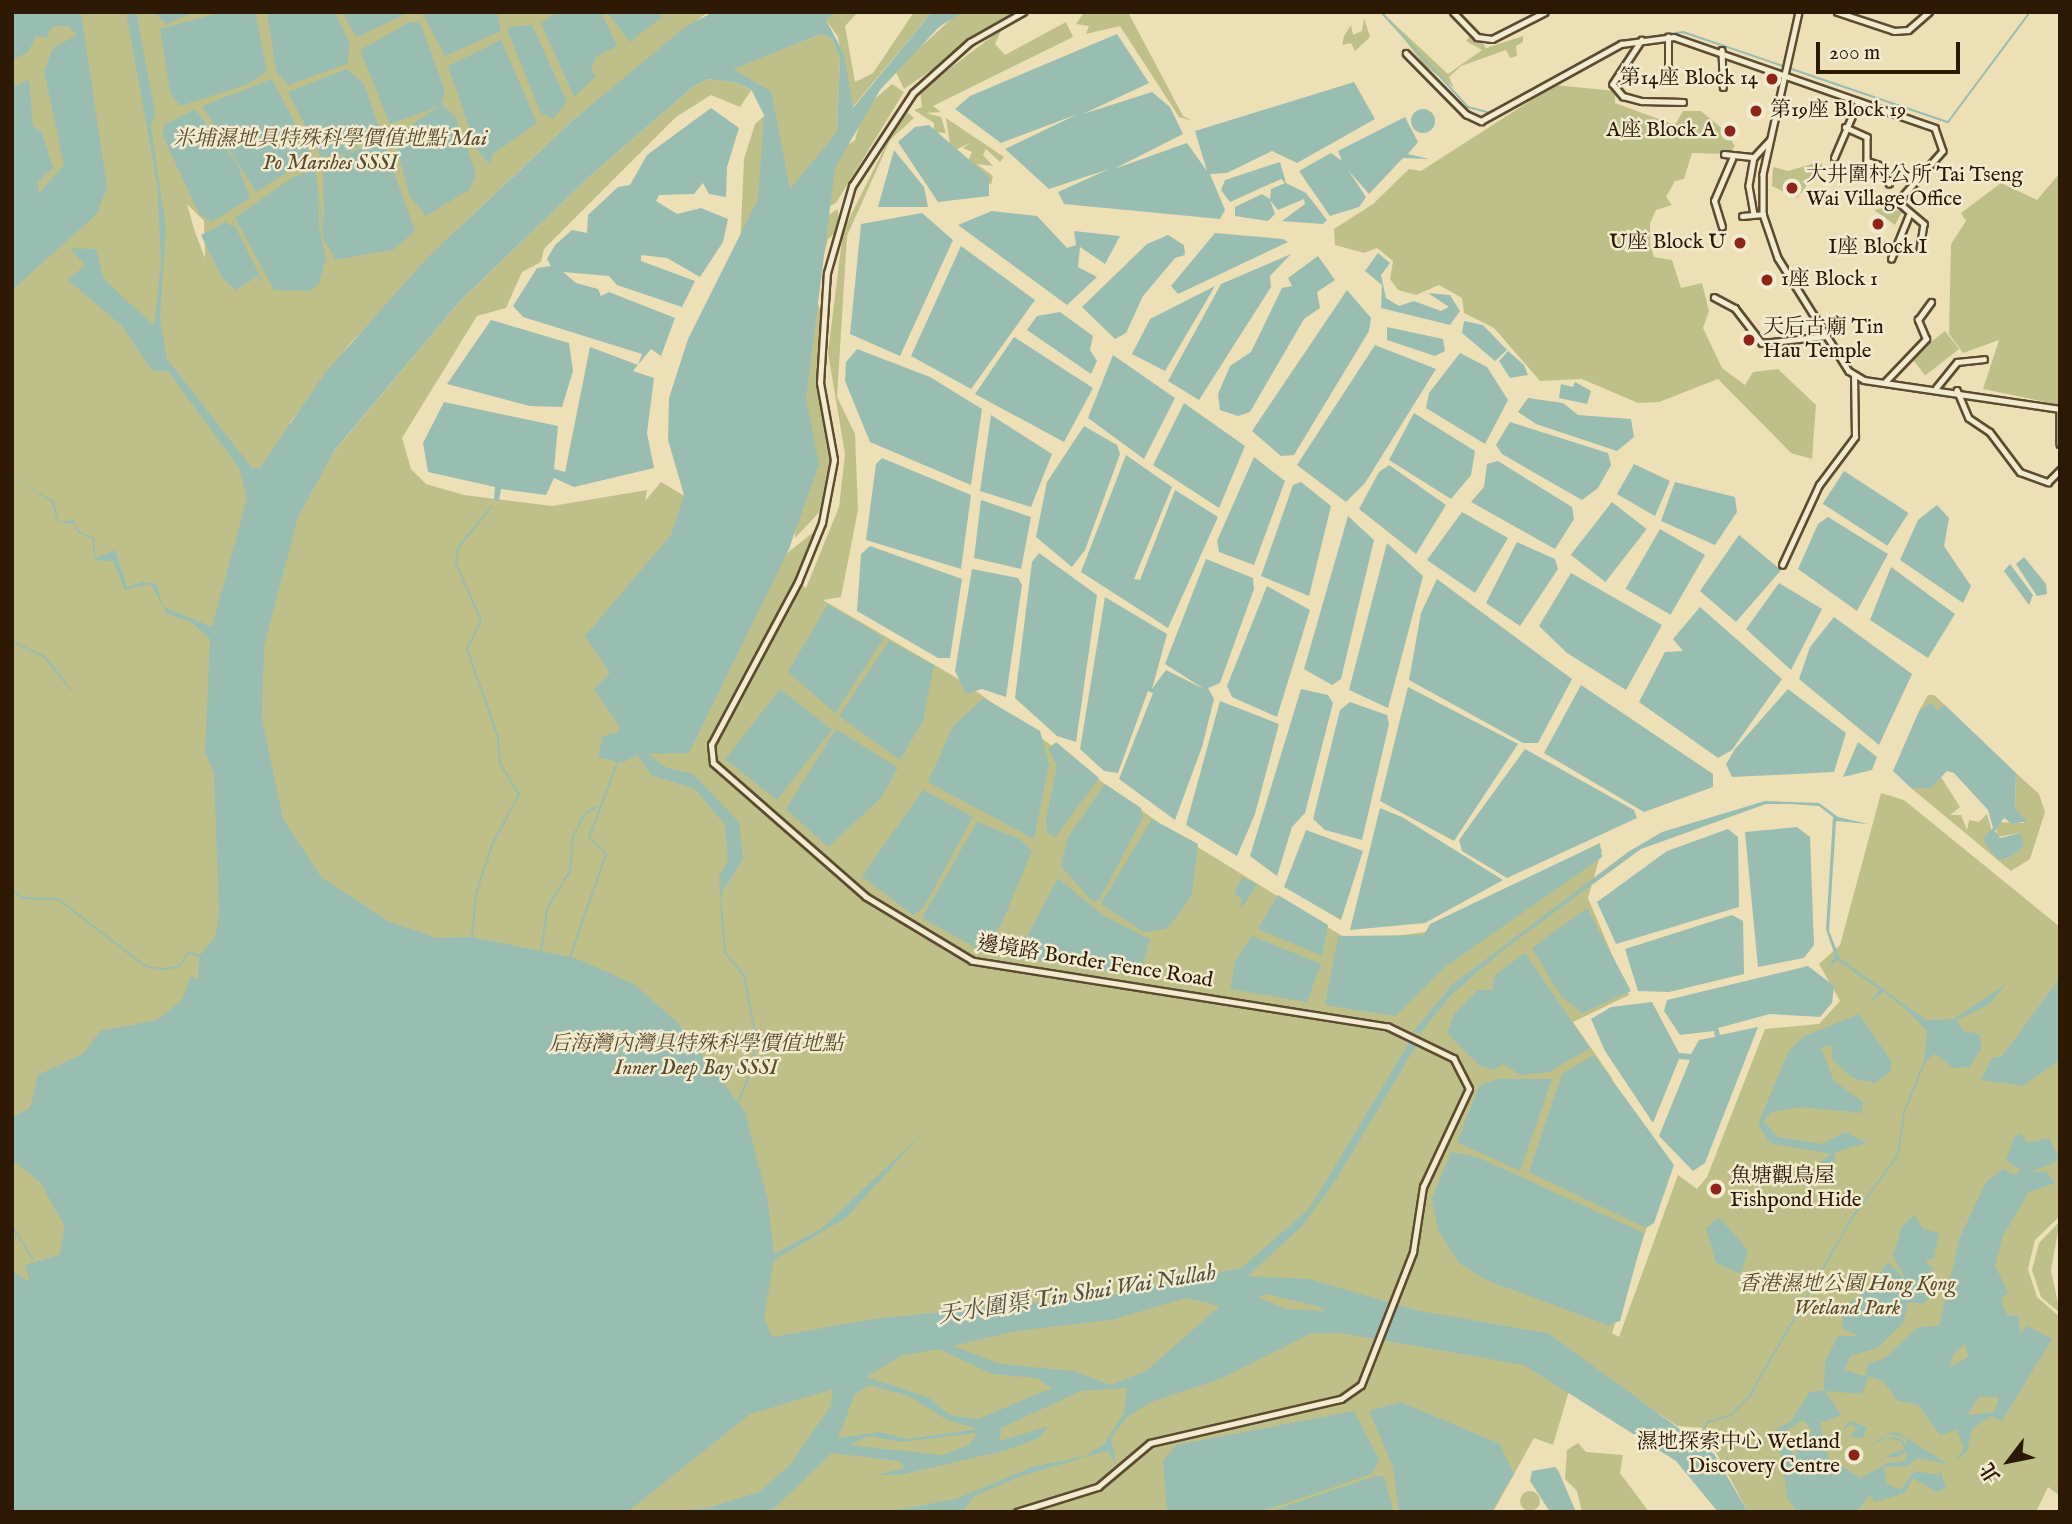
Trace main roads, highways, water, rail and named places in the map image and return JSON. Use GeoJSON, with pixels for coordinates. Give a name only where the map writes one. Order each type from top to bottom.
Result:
{"type":"FeatureCollection","features":[{"type":"Feature","properties":{"kind":"water"},"geometry":{"type":"Polygon","coordinates":[[[12,12],[81,12],[107,187],[97,214],[12,290],[12,87],[29,80],[33,126],[42,132],[53,168],[38,182],[39,193],[64,165],[44,71],[53,48],[77,35],[68,26],[53,26],[46,38],[36,36],[28,52],[12,60],[12,12]]]}},
{"type":"Feature","properties":{"kind":"water"},"geometry":{"type":"Polygon","coordinates":[[[126,12],[136,12],[155,112],[151,126],[166,228],[160,319],[167,359],[252,468],[260,468],[325,373],[427,258],[573,120],[684,28],[713,12],[836,12],[826,20],[844,54],[853,108],[932,12],[963,12],[939,27],[880,90],[835,168],[806,399],[819,464],[789,549],[689,753],[648,754],[667,768],[693,774],[739,822],[743,859],[723,891],[721,907],[719,877],[728,860],[725,825],[695,789],[651,775],[637,755],[622,763],[598,757],[603,736],[619,732],[618,724],[594,689],[610,673],[585,636],[671,535],[684,495],[668,440],[669,398],[688,339],[758,199],[764,115],[752,91],[738,83],[708,79],[694,86],[590,176],[460,301],[334,451],[298,517],[264,646],[262,719],[283,819],[321,877],[388,921],[437,938],[472,937],[575,958],[634,984],[678,1023],[745,1112],[768,1201],[774,1254],[821,1229],[922,1134],[846,1218],[774,1260],[764,1318],[772,1337],[874,1319],[1110,1295],[1241,1268],[1309,1209],[1410,1041],[1416,1046],[1336,1180],[1303,1225],[1248,1276],[1309,1279],[1419,1311],[1548,1333],[1714,1454],[1748,1512],[1718,1512],[1676,1461],[1524,1365],[1341,1333],[1312,1333],[1220,1379],[1151,1402],[1127,1417],[1111,1438],[1116,1464],[1107,1451],[1024,1475],[973,1497],[963,1512],[887,1512],[956,1499],[1032,1467],[1085,1456],[1104,1444],[1124,1413],[1127,1388],[1081,1391],[1001,1428],[999,1441],[1049,1426],[1039,1438],[1007,1450],[900,1475],[877,1475],[905,1468],[899,1461],[832,1453],[770,1512],[663,1512],[708,1508],[759,1492],[789,1466],[831,1406],[833,1389],[750,1414],[627,1512],[12,1512],[12,1271],[30,1282],[25,1265],[59,1255],[65,1227],[40,1182],[12,1160],[12,1117],[30,1108],[38,1075],[84,1053],[100,1031],[157,1020],[182,1000],[191,976],[198,980],[199,956],[215,937],[219,914],[214,774],[205,752],[210,639],[191,622],[167,614],[151,584],[125,590],[113,561],[95,560],[92,538],[79,534],[74,524],[57,522],[52,502],[12,477],[54,501],[59,522],[73,520],[81,533],[94,537],[96,558],[115,550],[127,587],[144,582],[156,584],[164,607],[212,627],[247,498],[239,468],[168,371],[152,371],[122,326],[68,280],[85,265],[70,248],[96,249],[104,279],[154,326],[161,261],[157,183],[126,12]],[[821,34],[733,69],[771,91],[790,189],[837,132],[840,58],[832,39],[821,34]],[[1266,1294],[1258,1297],[1286,1309],[1324,1311],[1320,1307],[1266,1294]],[[1186,1298],[1111,1320],[1015,1331],[953,1346],[1000,1364],[1073,1371],[1111,1385],[1146,1371],[1220,1306],[1186,1298]],[[939,1349],[903,1355],[866,1377],[928,1397],[950,1415],[978,1419],[1052,1388],[1037,1378],[992,1374],[939,1349]],[[869,1385],[855,1394],[838,1438],[880,1432],[907,1439],[978,1429],[947,1420],[909,1396],[869,1385]],[[978,1433],[902,1442],[869,1436],[849,1445],[942,1455],[969,1445],[978,1433]]]}},
{"type":"Feature","properties":{"kind":"water"},"geometry":{"type":"Polygon","coordinates":[[[155,12],[195,12],[166,24],[155,12]]]}},
{"type":"Feature","properties":{"kind":"water"},"geometry":{"type":"Polygon","coordinates":[[[222,12],[255,12],[267,71],[248,84],[180,106],[170,92],[160,29],[222,12]]]}},
{"type":"Feature","properties":{"kind":"water"},"geometry":{"type":"Polygon","coordinates":[[[267,12],[335,12],[350,44],[347,64],[288,85],[276,71],[267,12]]]}},
{"type":"Feature","properties":{"kind":"water"},"geometry":{"type":"Polygon","coordinates":[[[342,12],[410,12],[357,37],[342,12]]]}},
{"type":"Feature","properties":{"kind":"water"},"geometry":{"type":"Polygon","coordinates":[[[422,12],[497,12],[501,31],[445,56],[422,12]]]}},
{"type":"Feature","properties":{"kind":"water"},"geometry":{"type":"Polygon","coordinates":[[[558,12],[601,12],[617,46],[596,57],[591,69],[596,76],[574,97],[541,23],[558,12]]]}},
{"type":"Feature","properties":{"kind":"water"},"geometry":{"type":"Polygon","coordinates":[[[607,12],[661,12],[662,17],[630,42],[607,12]]]}},
{"type":"Feature","properties":{"kind":"water"},"geometry":{"type":"Polygon","coordinates":[[[410,22],[420,23],[445,91],[441,104],[455,116],[476,174],[470,189],[426,216],[410,196],[393,137],[440,106],[390,124],[360,50],[410,22]]]}},
{"type":"Feature","properties":{"kind":"water"},"geometry":{"type":"Polygon","coordinates":[[[532,25],[567,102],[553,119],[541,113],[508,32],[508,27],[532,25]]]}},
{"type":"Feature","properties":{"kind":"water"},"geometry":{"type":"Polygon","coordinates":[[[1117,34],[1149,83],[1083,114],[1152,92],[1170,107],[1183,134],[1114,169],[1187,143],[1207,171],[1195,131],[1354,82],[1375,119],[1297,163],[1272,151],[1227,173],[1210,174],[1225,210],[1220,219],[1064,204],[1058,192],[1109,169],[1049,189],[1005,149],[1078,114],[1001,143],[955,109],[970,96],[1117,34]]]}},
{"type":"Feature","properties":{"kind":"water"},"geometry":{"type":"Polygon","coordinates":[[[501,40],[537,123],[493,154],[490,165],[476,148],[448,66],[501,40]]]}},
{"type":"Feature","properties":{"kind":"water"},"geometry":{"type":"Polygon","coordinates":[[[347,69],[364,84],[380,130],[346,154],[321,157],[288,92],[347,69]]]}},
{"type":"Feature","properties":{"kind":"water"},"geometry":{"type":"Polygon","coordinates":[[[272,79],[312,156],[256,192],[202,106],[272,79]]]}},
{"type":"Feature","properties":{"kind":"water"},"geometry":{"type":"Polygon","coordinates":[[[711,108],[739,128],[727,167],[726,197],[709,194],[703,183],[694,194],[659,195],[656,201],[677,214],[701,208],[728,219],[723,242],[700,277],[667,258],[641,255],[641,261],[695,281],[682,307],[617,285],[609,276],[563,272],[576,283],[598,289],[601,296],[609,292],[675,318],[661,356],[651,349],[638,365],[642,354],[523,317],[513,306],[537,268],[551,266],[547,259],[555,245],[572,230],[587,233],[588,215],[618,187],[630,185],[647,155],[711,108]]]}},
{"type":"Feature","properties":{"kind":"water"},"geometry":{"type":"Polygon","coordinates":[[[195,109],[237,163],[250,198],[211,222],[199,214],[163,136],[164,125],[195,109]]]}},
{"type":"Feature","properties":{"kind":"water"},"geometry":{"type":"Polygon","coordinates":[[[1423,109],[1431,113],[1435,121],[1431,129],[1423,133],[1415,129],[1411,121],[1415,113],[1423,109]]]}},
{"type":"Feature","properties":{"kind":"water"},"geometry":{"type":"Polygon","coordinates":[[[1405,117],[1418,142],[1408,154],[1429,159],[1403,158],[1369,194],[1348,170],[1366,197],[1359,207],[1330,216],[1299,171],[1331,153],[1342,161],[1338,151],[1405,117]]]}},
{"type":"Feature","properties":{"kind":"water"},"geometry":{"type":"Polygon","coordinates":[[[929,125],[989,177],[989,196],[938,202],[898,142],[915,127],[929,125]]]}},
{"type":"Feature","properties":{"kind":"water"},"geometry":{"type":"Polygon","coordinates":[[[382,139],[415,231],[395,249],[336,260],[323,239],[318,190],[319,227],[326,259],[319,284],[309,291],[274,290],[235,218],[293,177],[315,170],[324,229],[323,165],[382,139]]]}},
{"type":"Feature","properties":{"kind":"water"},"geometry":{"type":"Polygon","coordinates":[[[894,150],[924,187],[928,207],[878,207],[894,150]]]}},
{"type":"Feature","properties":{"kind":"water"},"geometry":{"type":"Polygon","coordinates":[[[1280,162],[1286,183],[1306,193],[1327,220],[1323,224],[1282,221],[1305,204],[1304,199],[1278,210],[1270,200],[1275,214],[1268,221],[1235,216],[1235,207],[1262,194],[1270,199],[1271,189],[1285,183],[1281,179],[1230,202],[1221,190],[1225,180],[1280,162]]]}},
{"type":"Feature","properties":{"kind":"water"},"geometry":{"type":"Polygon","coordinates":[[[992,211],[1037,216],[1067,248],[1076,245],[1074,231],[1120,236],[1105,264],[1080,247],[1078,267],[1097,277],[1067,305],[958,225],[992,211]]]}},
{"type":"Feature","properties":{"kind":"water"},"geometry":{"type":"Polygon","coordinates":[[[922,213],[953,240],[900,356],[850,334],[861,224],[922,213]]]}},
{"type":"Feature","properties":{"kind":"water"},"geometry":{"type":"Polygon","coordinates":[[[232,220],[263,282],[257,276],[236,290],[222,278],[201,235],[226,222],[233,227],[232,220]]]}},
{"type":"Feature","properties":{"kind":"water"},"geometry":{"type":"Polygon","coordinates":[[[1215,233],[1283,239],[1288,242],[1178,294],[1171,286],[1215,233]]]}},
{"type":"Feature","properties":{"kind":"water"},"geometry":{"type":"Polygon","coordinates":[[[1168,235],[1184,245],[1185,255],[1175,258],[1143,296],[1126,333],[1115,339],[1082,307],[1147,244],[1168,235]]]}},
{"type":"Feature","properties":{"kind":"water"},"geometry":{"type":"Polygon","coordinates":[[[961,246],[1035,300],[971,389],[911,356],[961,246]]]}},
{"type":"Feature","properties":{"kind":"water"},"geometry":{"type":"Polygon","coordinates":[[[1378,253],[1390,263],[1381,275],[1386,298],[1399,306],[1414,301],[1441,311],[1449,307],[1428,293],[1450,295],[1460,311],[1450,325],[1381,308],[1382,285],[1365,271],[1378,253]]]}},
{"type":"Feature","properties":{"kind":"water"},"geometry":{"type":"Polygon","coordinates":[[[1291,254],[1270,276],[1271,287],[1199,400],[1168,381],[1221,284],[1291,254]]]}},
{"type":"Feature","properties":{"kind":"water"},"geometry":{"type":"Polygon","coordinates":[[[1318,256],[1335,280],[1317,292],[1320,308],[1304,319],[1250,412],[1238,416],[1220,410],[1218,394],[1230,366],[1251,352],[1282,288],[1292,286],[1288,278],[1318,256]]]}},
{"type":"Feature","properties":{"kind":"water"},"geometry":{"type":"Polygon","coordinates":[[[1215,286],[1165,371],[1132,354],[1150,319],[1215,286]]]}},
{"type":"Feature","properties":{"kind":"water"},"geometry":{"type":"Polygon","coordinates":[[[1347,290],[1371,318],[1369,331],[1294,455],[1281,456],[1252,431],[1347,290]]]}},
{"type":"Feature","properties":{"kind":"water"},"geometry":{"type":"Polygon","coordinates":[[[1060,312],[1093,336],[1090,350],[1097,361],[1091,374],[1027,330],[1037,316],[1060,312]]]}},
{"type":"Feature","properties":{"kind":"water"},"geometry":{"type":"Polygon","coordinates":[[[491,320],[569,343],[573,371],[562,407],[530,406],[447,384],[491,320]]]}},
{"type":"Feature","properties":{"kind":"water"},"geometry":{"type":"Polygon","coordinates":[[[1464,321],[1483,325],[1507,350],[1495,361],[1462,333],[1464,321]]]}},
{"type":"Feature","properties":{"kind":"water"},"geometry":{"type":"Polygon","coordinates":[[[1387,327],[1443,339],[1445,351],[1435,356],[1387,340],[1387,327]]]}},
{"type":"Feature","properties":{"kind":"water"},"geometry":{"type":"Polygon","coordinates":[[[1014,337],[1093,388],[1064,442],[975,394],[1014,337]]]}},
{"type":"Feature","properties":{"kind":"water"},"geometry":{"type":"Polygon","coordinates":[[[1375,345],[1436,369],[1365,483],[1346,502],[1297,465],[1375,345]]]}},
{"type":"Feature","properties":{"kind":"water"},"geometry":{"type":"Polygon","coordinates":[[[590,347],[638,365],[633,371],[654,378],[647,433],[654,468],[574,487],[554,478],[546,495],[501,489],[499,501],[494,500],[495,487],[428,472],[423,443],[444,402],[558,426],[554,469],[565,472],[590,347]]]}},
{"type":"Feature","properties":{"kind":"water"},"geometry":{"type":"Polygon","coordinates":[[[857,349],[930,377],[982,409],[971,485],[870,442],[845,381],[846,362],[857,349]]]}},
{"type":"Feature","properties":{"kind":"water"},"geometry":{"type":"Polygon","coordinates":[[[1508,351],[1524,365],[1528,375],[1510,378],[1499,361],[1508,351]]]}},
{"type":"Feature","properties":{"kind":"water"},"geometry":{"type":"Polygon","coordinates":[[[1460,353],[1487,367],[1508,400],[1485,444],[1426,408],[1429,393],[1460,353]]]}},
{"type":"Feature","properties":{"kind":"water"},"geometry":{"type":"Polygon","coordinates":[[[1113,355],[1175,398],[1144,459],[1088,418],[1113,355]]]}},
{"type":"Feature","properties":{"kind":"water"},"geometry":{"type":"Polygon","coordinates":[[[1575,382],[1591,391],[1587,404],[1559,398],[1561,384],[1573,387],[1575,382]]]}},
{"type":"Feature","properties":{"kind":"water"},"geometry":{"type":"Polygon","coordinates":[[[1528,398],[1563,403],[1578,415],[1631,419],[1634,437],[1617,451],[1536,424],[1518,412],[1528,398]]]}},
{"type":"Feature","properties":{"kind":"water"},"geometry":{"type":"Polygon","coordinates":[[[1184,403],[1245,446],[1219,508],[1153,465],[1184,403]]]}},
{"type":"Feature","properties":{"kind":"water"},"geometry":{"type":"Polygon","coordinates":[[[1414,413],[1475,451],[1471,475],[1451,499],[1389,460],[1414,413]]]}},
{"type":"Feature","properties":{"kind":"water"},"geometry":{"type":"Polygon","coordinates":[[[991,415],[1052,454],[1031,507],[980,491],[991,415]]]}},
{"type":"Feature","properties":{"kind":"water"},"geometry":{"type":"Polygon","coordinates":[[[1510,422],[1608,453],[1611,465],[1598,488],[1582,500],[1502,454],[1496,445],[1510,422]]]}},
{"type":"Feature","properties":{"kind":"water"},"geometry":{"type":"Polygon","coordinates":[[[1084,426],[1117,445],[1120,454],[1085,550],[1072,567],[1036,537],[1047,482],[1084,426]]]}},
{"type":"Feature","properties":{"kind":"water"},"geometry":{"type":"Polygon","coordinates":[[[1126,455],[1172,487],[1134,579],[1140,580],[1175,490],[1218,517],[1168,628],[1081,572],[1126,455]]]}},
{"type":"Feature","properties":{"kind":"water"},"geometry":{"type":"Polygon","coordinates":[[[1254,457],[1285,481],[1254,565],[1219,552],[1217,541],[1254,457]]]}},
{"type":"Feature","properties":{"kind":"water"},"geometry":{"type":"Polygon","coordinates":[[[882,458],[971,495],[961,569],[866,540],[876,464],[882,458]]]}},
{"type":"Feature","properties":{"kind":"water"},"geometry":{"type":"Polygon","coordinates":[[[1498,461],[1572,507],[1574,519],[1555,549],[1471,502],[1484,487],[1487,464],[1498,461]]]}},
{"type":"Feature","properties":{"kind":"water"},"geometry":{"type":"Polygon","coordinates":[[[1634,464],[1670,481],[1655,516],[1617,494],[1634,464]]]}},
{"type":"Feature","properties":{"kind":"water"},"geometry":{"type":"Polygon","coordinates":[[[1389,465],[1446,505],[1416,554],[1359,509],[1379,472],[1389,465]]]}},
{"type":"Feature","properties":{"kind":"water"},"geometry":{"type":"Polygon","coordinates":[[[1844,471],[1909,513],[1887,546],[1823,504],[1844,471]]]}},
{"type":"Feature","properties":{"kind":"water"},"geometry":{"type":"Polygon","coordinates":[[[1301,482],[1331,506],[1309,596],[1261,576],[1293,485],[1301,482]]]}},
{"type":"Feature","properties":{"kind":"water"},"geometry":{"type":"Polygon","coordinates":[[[1675,482],[1735,497],[1737,512],[1715,545],[1661,521],[1675,482]]]}},
{"type":"Feature","properties":{"kind":"water"},"geometry":{"type":"Polygon","coordinates":[[[981,500],[1031,517],[1021,569],[974,558],[981,500]]]}},
{"type":"Feature","properties":{"kind":"water"},"geometry":{"type":"Polygon","coordinates":[[[1612,502],[1647,529],[1605,582],[1571,555],[1612,502]]]}},
{"type":"Feature","properties":{"kind":"water"},"geometry":{"type":"Polygon","coordinates":[[[1937,505],[1949,518],[1944,546],[1971,586],[1963,603],[1900,560],[1918,520],[1937,505]]]}},
{"type":"Feature","properties":{"kind":"water"},"geometry":{"type":"Polygon","coordinates":[[[1462,512],[1508,538],[1475,593],[1427,560],[1462,512]]]}},
{"type":"Feature","properties":{"kind":"water"},"geometry":{"type":"Polygon","coordinates":[[[1348,516],[1374,540],[1341,679],[1332,685],[1304,669],[1348,516]]]}},
{"type":"Feature","properties":{"kind":"water"},"geometry":{"type":"Polygon","coordinates":[[[1828,517],[1888,554],[1857,611],[1798,569],[1818,524],[1828,517]]]}},
{"type":"Feature","properties":{"kind":"water"},"geometry":{"type":"Polygon","coordinates":[[[1660,529],[1705,555],[1671,615],[1626,589],[1660,529]]]}},
{"type":"Feature","properties":{"kind":"water"},"geometry":{"type":"Polygon","coordinates":[[[1739,535],[1781,570],[1736,622],[1700,591],[1739,535]]]}},
{"type":"Feature","properties":{"kind":"water"},"geometry":{"type":"Polygon","coordinates":[[[1517,542],[1555,559],[1558,569],[1520,626],[1486,603],[1517,542]]]}},
{"type":"Feature","properties":{"kind":"water"},"geometry":{"type":"Polygon","coordinates":[[[1387,543],[1423,576],[1388,708],[1349,690],[1387,543]]]}},
{"type":"Feature","properties":{"kind":"water"},"geometry":{"type":"Polygon","coordinates":[[[870,546],[962,579],[950,658],[938,658],[857,611],[861,554],[870,546]]]}},
{"type":"Feature","properties":{"kind":"water"},"geometry":{"type":"Polygon","coordinates":[[[1039,553],[1097,595],[1076,742],[1057,736],[1015,698],[1032,562],[1039,553]]]}},
{"type":"Feature","properties":{"kind":"water"},"geometry":{"type":"Polygon","coordinates":[[[2024,557],[2046,584],[2047,594],[2037,596],[2016,564],[2024,557]]]}},
{"type":"Feature","properties":{"kind":"water"},"geometry":{"type":"Polygon","coordinates":[[[1206,559],[1253,578],[1254,589],[1220,683],[1208,688],[1214,699],[1202,747],[1175,820],[1119,779],[1153,693],[1148,691],[1118,773],[1104,771],[1080,749],[1105,597],[1167,634],[1152,689],[1166,670],[1204,689],[1165,664],[1206,559]]]}},
{"type":"Feature","properties":{"kind":"water"},"geometry":{"type":"Polygon","coordinates":[[[2010,564],[2033,595],[2029,605],[2004,571],[2010,564]]]}},
{"type":"Feature","properties":{"kind":"water"},"geometry":{"type":"Polygon","coordinates":[[[1891,567],[1955,614],[1928,658],[1870,620],[1891,567]]]}},
{"type":"Feature","properties":{"kind":"water"},"geometry":{"type":"Polygon","coordinates":[[[972,569],[1018,578],[1022,585],[1006,697],[982,689],[966,694],[955,671],[972,569]]]}},
{"type":"Feature","properties":{"kind":"water"},"geometry":{"type":"Polygon","coordinates":[[[1571,573],[1662,625],[1626,690],[1567,653],[1539,626],[1571,573]]]}},
{"type":"Feature","properties":{"kind":"water"},"geometry":{"type":"Polygon","coordinates":[[[1437,579],[1572,679],[1538,743],[1523,743],[1409,680],[1421,613],[1437,579]]]}},
{"type":"Feature","properties":{"kind":"water"},"geometry":{"type":"Polygon","coordinates":[[[1779,583],[1822,609],[1791,670],[1746,629],[1779,583]]]}},
{"type":"Feature","properties":{"kind":"water"},"geometry":{"type":"Polygon","coordinates":[[[1267,586],[1310,610],[1277,717],[1232,697],[1227,686],[1267,586]]]}},
{"type":"Feature","properties":{"kind":"water"},"geometry":{"type":"Polygon","coordinates":[[[828,604],[884,638],[835,713],[788,672],[828,604]]]}},
{"type":"Feature","properties":{"kind":"water"},"geometry":{"type":"Polygon","coordinates":[[[1700,607],[1782,679],[1732,750],[1718,758],[1639,702],[1665,652],[1683,651],[1673,639],[1700,607]]]}},
{"type":"Feature","properties":{"kind":"water"},"geometry":{"type":"Polygon","coordinates":[[[1834,617],[1912,674],[1879,745],[1799,679],[1810,647],[1834,617]]]}},
{"type":"Feature","properties":{"kind":"water"},"geometry":{"type":"Polygon","coordinates":[[[889,641],[934,665],[923,721],[900,760],[839,716],[889,641]]]}},
{"type":"Feature","properties":{"kind":"water"},"geometry":{"type":"Polygon","coordinates":[[[1581,685],[1713,774],[1713,787],[1644,812],[1544,753],[1581,685]]]}},
{"type":"Feature","properties":{"kind":"water"},"geometry":{"type":"Polygon","coordinates":[[[1408,687],[1518,744],[1454,841],[1380,801],[1408,687]]]}},
{"type":"Feature","properties":{"kind":"water"},"geometry":{"type":"Polygon","coordinates":[[[780,689],[832,730],[777,800],[725,759],[780,689]]]}},
{"type":"Feature","properties":{"kind":"water"},"geometry":{"type":"Polygon","coordinates":[[[1301,689],[1328,695],[1333,703],[1305,813],[1292,827],[1277,876],[1250,856],[1301,689]]]}},
{"type":"Feature","properties":{"kind":"water"},"geometry":{"type":"Polygon","coordinates":[[[1788,689],[1846,733],[1834,772],[1732,777],[1726,764],[1735,749],[1788,689]]]}},
{"type":"Feature","properties":{"kind":"water"},"geometry":{"type":"Polygon","coordinates":[[[984,698],[1040,731],[1049,764],[1034,839],[928,782],[953,726],[984,698]]]}},
{"type":"Feature","properties":{"kind":"water"},"geometry":{"type":"Polygon","coordinates":[[[1220,701],[1279,724],[1255,814],[1237,856],[1186,825],[1220,701]]]}},
{"type":"Feature","properties":{"kind":"water"},"geometry":{"type":"Polygon","coordinates":[[[1350,702],[1387,715],[1389,724],[1362,840],[1325,830],[1313,819],[1340,710],[1350,702]]]}},
{"type":"Feature","properties":{"kind":"water"},"geometry":{"type":"Polygon","coordinates":[[[1931,703],[1937,710],[1945,705],[2016,773],[2015,809],[2027,821],[2012,824],[2004,818],[1995,831],[2000,838],[2020,833],[2024,846],[2012,856],[1999,860],[1993,854],[1983,839],[1993,828],[1988,810],[1954,773],[1947,771],[1931,788],[1911,788],[1893,771],[1919,711],[1931,703]]]}},
{"type":"Feature","properties":{"kind":"water"},"geometry":{"type":"Polygon","coordinates":[[[836,729],[898,768],[881,798],[828,847],[786,809],[836,729]]]}},
{"type":"Feature","properties":{"kind":"water"},"geometry":{"type":"Polygon","coordinates":[[[1056,742],[1099,778],[1055,837],[1047,833],[1046,819],[1057,766],[1048,749],[1056,742]]]}},
{"type":"Feature","properties":{"kind":"water"},"geometry":{"type":"Polygon","coordinates":[[[1858,742],[1877,757],[1872,770],[1843,777],[1858,742]]]}},
{"type":"Feature","properties":{"kind":"water"},"geometry":{"type":"Polygon","coordinates":[[[1525,749],[1634,810],[1637,818],[1507,878],[1462,851],[1459,840],[1525,749]]]}},
{"type":"Feature","properties":{"kind":"water"},"geometry":{"type":"Polygon","coordinates":[[[1105,784],[1141,808],[1143,817],[1100,899],[1093,902],[1061,866],[1068,837],[1105,784]]]}},
{"type":"Feature","properties":{"kind":"water"},"geometry":{"type":"Polygon","coordinates":[[[923,790],[973,817],[924,907],[913,915],[862,876],[923,790]]]}},
{"type":"Feature","properties":{"kind":"water"},"geometry":{"type":"Polygon","coordinates":[[[1765,801],[1819,803],[1838,817],[1868,824],[1836,821],[1829,931],[1840,958],[1926,1020],[1954,1019],[2006,984],[1990,1004],[1957,1020],[1963,1031],[1980,1034],[1981,1049],[1969,1067],[1954,1068],[1935,1054],[1924,1062],[1927,1031],[1909,1012],[1884,992],[1868,1004],[1880,990],[1837,960],[1827,970],[1835,956],[1826,929],[1833,817],[1819,806],[1790,804],[1766,804],[1641,849],[1502,951],[1450,996],[1420,1034],[1413,1032],[1453,984],[1628,852],[1662,832],[1765,801]]]}},
{"type":"Feature","properties":{"kind":"water"},"geometry":{"type":"Polygon","coordinates":[[[1380,808],[1402,817],[1503,880],[1425,923],[1350,930],[1380,808]]]}},
{"type":"Feature","properties":{"kind":"water"},"geometry":{"type":"Polygon","coordinates":[[[1152,819],[1198,844],[1192,893],[1183,909],[1166,929],[1144,932],[1101,904],[1152,819]]]}},
{"type":"Feature","properties":{"kind":"water"},"geometry":{"type":"Polygon","coordinates":[[[977,822],[1020,839],[1032,851],[1001,925],[980,950],[922,918],[977,822]]]}},
{"type":"Feature","properties":{"kind":"water"},"geometry":{"type":"Polygon","coordinates":[[[1797,827],[1810,837],[1814,945],[1804,958],[1758,967],[1745,832],[1797,827]]]}},
{"type":"Feature","properties":{"kind":"water"},"geometry":{"type":"Polygon","coordinates":[[[1728,829],[1738,837],[1739,907],[1616,944],[1597,902],[1667,851],[1728,829]]]}},
{"type":"Feature","properties":{"kind":"water"},"geometry":{"type":"Polygon","coordinates":[[[1306,830],[1363,851],[1341,920],[1284,887],[1306,830]]]}},
{"type":"Feature","properties":{"kind":"water"},"geometry":{"type":"Polygon","coordinates":[[[1600,843],[1602,857],[1445,967],[1395,1016],[1325,1005],[1338,936],[1424,935],[1430,924],[1600,843]]]}},
{"type":"Feature","properties":{"kind":"water"},"geometry":{"type":"Polygon","coordinates":[[[1242,877],[1257,884],[1241,910],[1242,898],[1234,894],[1242,877]]]}},
{"type":"Feature","properties":{"kind":"water"},"geometry":{"type":"Polygon","coordinates":[[[1058,878],[1104,916],[1150,939],[1140,975],[1023,959],[1020,950],[1058,878]]]}},
{"type":"Feature","properties":{"kind":"water"},"geometry":{"type":"Polygon","coordinates":[[[1278,895],[1328,925],[1322,956],[1258,929],[1278,895]]]}},
{"type":"Feature","properties":{"kind":"water"},"geometry":{"type":"Polygon","coordinates":[[[1587,908],[1631,991],[1582,1013],[1561,996],[1532,948],[1587,908]]]}},
{"type":"Feature","properties":{"kind":"water"},"geometry":{"type":"Polygon","coordinates":[[[1732,915],[1743,921],[1744,974],[1669,992],[1638,991],[1625,949],[1732,915]]]}},
{"type":"Feature","properties":{"kind":"water"},"geometry":{"type":"Polygon","coordinates":[[[1252,936],[1321,964],[1307,1002],[1230,989],[1235,962],[1252,936]]]}},
{"type":"Feature","properties":{"kind":"water"},"geometry":{"type":"Polygon","coordinates":[[[1525,953],[1590,1048],[1549,1072],[1521,1075],[1503,1064],[1493,1070],[1479,1065],[1447,1033],[1455,1013],[1478,990],[1492,990],[1496,974],[1525,953]]]}},
{"type":"Feature","properties":{"kind":"water"},"geometry":{"type":"Polygon","coordinates":[[[1808,966],[1834,986],[1832,1003],[1820,1017],[1770,1014],[1718,1028],[1720,1035],[1758,1027],[1705,1163],[1693,1171],[1659,1136],[1690,1060],[1679,1059],[1653,1123],[1605,1051],[1591,1019],[1611,1007],[1652,1002],[1679,1053],[1691,1054],[1699,1040],[1715,1037],[1714,1031],[1680,1035],[1664,1011],[1667,1000],[1808,966]]]}},
{"type":"Feature","properties":{"kind":"water"},"geometry":{"type":"Polygon","coordinates":[[[2060,978],[2060,1060],[2023,1086],[1981,1080],[1992,1058],[2002,1056],[2060,978]]]}},
{"type":"Feature","properties":{"kind":"water"},"geometry":{"type":"Polygon","coordinates":[[[1859,1014],[1892,1062],[1890,1072],[1875,1083],[1852,1078],[1832,1059],[1832,1045],[1821,1048],[1834,1081],[1863,1102],[1862,1113],[1800,1107],[1772,1112],[1763,1121],[1778,1137],[1822,1144],[1845,1132],[1867,1143],[1835,1152],[1834,1168],[1820,1176],[1814,1168],[1831,1154],[1770,1143],[1758,1124],[1788,1052],[1803,1037],[1859,1014]]]}},
{"type":"Feature","properties":{"kind":"water"},"geometry":{"type":"Polygon","coordinates":[[[1594,1055],[1674,1165],[1654,1223],[1646,1228],[1529,1172],[1562,1074],[1594,1055]]]}},
{"type":"Feature","properties":{"kind":"water"},"geometry":{"type":"Polygon","coordinates":[[[1497,1079],[1552,1079],[1520,1171],[1457,1142],[1479,1086],[1497,1079]]]}},
{"type":"Feature","properties":{"kind":"water"},"geometry":{"type":"Polygon","coordinates":[[[2021,1134],[2027,1143],[2049,1138],[2060,1160],[2031,1172],[2046,1171],[2055,1183],[2029,1192],[2003,1236],[1995,1266],[2008,1292],[2001,1300],[2007,1315],[2019,1316],[2020,1333],[2027,1326],[2052,1339],[2002,1421],[1991,1416],[1972,1429],[1967,1451],[1955,1461],[1964,1448],[1957,1430],[1940,1435],[1918,1405],[1898,1401],[1883,1381],[1869,1376],[1862,1394],[1825,1391],[1841,1415],[1820,1423],[1829,1459],[1861,1478],[1888,1463],[1906,1461],[1906,1438],[1886,1433],[1897,1432],[1948,1464],[1917,1458],[1908,1466],[1884,1467],[1887,1484],[1901,1490],[1914,1471],[1939,1475],[1940,1469],[1946,1488],[1936,1492],[1913,1478],[1905,1493],[1875,1502],[1869,1495],[1857,1512],[1798,1512],[1788,1500],[1776,1429],[1791,1421],[1810,1392],[1824,1390],[1825,1362],[1838,1336],[1858,1336],[1842,1328],[1844,1305],[1863,1294],[1888,1262],[1906,1280],[1893,1256],[1902,1226],[1915,1215],[1923,1229],[1939,1233],[1934,1258],[1925,1261],[1933,1268],[1932,1296],[1923,1304],[1908,1302],[1903,1323],[1877,1348],[1850,1356],[1845,1370],[1865,1376],[1868,1364],[1885,1358],[1918,1327],[1939,1326],[1960,1237],[1986,1182],[2003,1169],[2016,1175],[2020,1170],[2006,1160],[2015,1136],[2021,1134]],[[1965,1344],[1953,1355],[1950,1367],[1968,1357],[1965,1344]],[[1979,1397],[1967,1415],[1994,1412],[1999,1397],[1979,1397]],[[1803,1420],[1784,1432],[1794,1456],[1812,1430],[1803,1420]]]}},
{"type":"Feature","properties":{"kind":"water"},"geometry":{"type":"Polygon","coordinates":[[[1451,1152],[1477,1157],[1644,1233],[1620,1321],[1608,1325],[1486,1280],[1459,1263],[1438,1230],[1432,1199],[1451,1152]]]}},
{"type":"Feature","properties":{"kind":"water"},"geometry":{"type":"Polygon","coordinates":[[[1719,1217],[1748,1250],[1741,1274],[1716,1263],[1706,1228],[1719,1217]]]}},
{"type":"Feature","properties":{"kind":"water"},"geometry":{"type":"Polygon","coordinates":[[[1401,1402],[1500,1444],[1514,1474],[1492,1511],[1399,1512],[1393,1467],[1369,1411],[1401,1402]]]}},
{"type":"Feature","properties":{"kind":"water"},"geometry":{"type":"Polygon","coordinates":[[[1354,1411],[1379,1459],[1372,1474],[1260,1512],[1167,1512],[1163,1461],[1176,1445],[1354,1411]]]}},
{"type":"Feature","properties":{"kind":"water"},"geometry":{"type":"Polygon","coordinates":[[[1849,1421],[1867,1427],[1863,1438],[1849,1437],[1857,1429],[1850,1424],[1842,1432],[1849,1421]]]}},
{"type":"Feature","properties":{"kind":"water"},"geometry":{"type":"Polygon","coordinates":[[[1883,1437],[1901,1438],[1908,1449],[1898,1457],[1883,1457],[1904,1449],[1901,1441],[1886,1438],[1871,1446],[1883,1437]]]}},
{"type":"Feature","properties":{"kind":"water"},"geometry":{"type":"Polygon","coordinates":[[[1555,1467],[1576,1512],[1550,1512],[1530,1481],[1532,1471],[1555,1467]]]}},
{"type":"Feature","properties":{"kind":"water"},"geometry":{"type":"Polygon","coordinates":[[[1376,1476],[1384,1477],[1394,1512],[1268,1512],[1376,1476]]]}},
{"type":"Feature","properties":{"kind":"waterway"},"geometry":{"type":"LineString","coordinates":[[1381,12],[1468,107],[1491,113]]}},
{"type":"Feature","properties":{"kind":"waterway"},"geometry":{"type":"LineString","coordinates":[[1521,97],[1618,41],[1683,32],[1948,122],[2030,12]]}},
{"type":"Feature","properties":{"kind":"waterway"},"geometry":{"type":"LineString","coordinates":[[472,937],[476,894],[492,845],[519,794],[500,764],[498,737],[467,649],[481,620],[456,564],[458,548],[491,507]]}},
{"type":"Feature","properties":{"kind":"waterway"},"geometry":{"type":"LineString","coordinates":[[12,641],[45,657],[70,689]]}},
{"type":"Feature","properties":{"kind":"waterway"},"geometry":{"type":"LineString","coordinates":[[570,957],[606,854],[589,838],[617,763]]}},
{"type":"Feature","properties":{"kind":"waterway"},"geometry":{"type":"LineString","coordinates":[[541,951],[547,909],[570,871],[573,836],[586,812],[597,807]]}},
{"type":"Feature","properties":{"kind":"waterway"},"geometry":{"type":"LineString","coordinates":[[12,890],[22,898],[58,899],[145,966],[165,969],[180,966],[189,952],[199,956]]}},
{"type":"Feature","properties":{"kind":"waterway"},"geometry":{"type":"LineString","coordinates":[[721,907],[725,953],[744,976],[755,1032],[753,1067],[738,1102]]}},
{"type":"Feature","properties":{"kind":"waterway"},"geometry":{"type":"LineString","coordinates":[[1696,1441],[1708,1422],[1731,1415],[1750,1395],[1854,1215],[1898,1155],[1904,1112],[1925,1061]]}},
{"type":"Feature","properties":{"kind":"waterway"},"geometry":{"type":"LineString","coordinates":[[12,1226],[33,1259]]}},
{"type":"Feature","properties":{"kind":"place","name":"第14座 Block 14"},"geometry":{"type":"Point","coordinates":[1772,79]}},
{"type":"Feature","properties":{"kind":"place","name":"第19座 Block 19"},"geometry":{"type":"Point","coordinates":[1756,111]}},
{"type":"Feature","properties":{"kind":"place","name":"A座 Block A"},"geometry":{"type":"Point","coordinates":[1730,131]}},
{"type":"Feature","properties":{"kind":"place","name":"大井圍村公所 Tai Tseng Wai Village Office"},"geometry":{"type":"Point","coordinates":[1792,188]}},
{"type":"Feature","properties":{"kind":"place","name":"I座 Block I"},"geometry":{"type":"Point","coordinates":[1878,224]}},
{"type":"Feature","properties":{"kind":"place","name":"U座 Block U"},"geometry":{"type":"Point","coordinates":[1740,243]}},
{"type":"Feature","properties":{"kind":"place","name":"1座 Block 1"},"geometry":{"type":"Point","coordinates":[1767,280]}},
{"type":"Feature","properties":{"kind":"place","name":"天后古廟 Tin Hau Temple"},"geometry":{"type":"Point","coordinates":[1749,340]}},
{"type":"Feature","properties":{"kind":"place","name":"魚塘觀鳥屋 Fishpond Hide"},"geometry":{"type":"Point","coordinates":[1716,1189]}},
{"type":"Feature","properties":{"kind":"place","name":"濕地探索中心 Wetland Discovery Centre"},"geometry":{"type":"Point","coordinates":[1854,1455]}},
{"type":"Feature","properties":{"kind":"park label","name":"米埔濕地具特殊科學價值地點 Mai Po Marshes SSSI"},"geometry":{"type":"Point","coordinates":[330,152]}},
{"type":"Feature","properties":{"kind":"park label","name":"后海灣內灣具特殊科學價值地點 Inner Deep Bay SSSI"},"geometry":{"type":"Point","coordinates":[696,1057]}},
{"type":"Feature","properties":{"kind":"park label","name":"香港濕地公園 Hong Kong Wetland Park"},"geometry":{"type":"Point","coordinates":[1847,1297]}},
{"type":"Feature","properties":{"kind":"water label","name":"天水圍渠 Tin Shui Wai Nullah"},"geometry":{"type":"Point","coordinates":[1077,1295]}}]}
